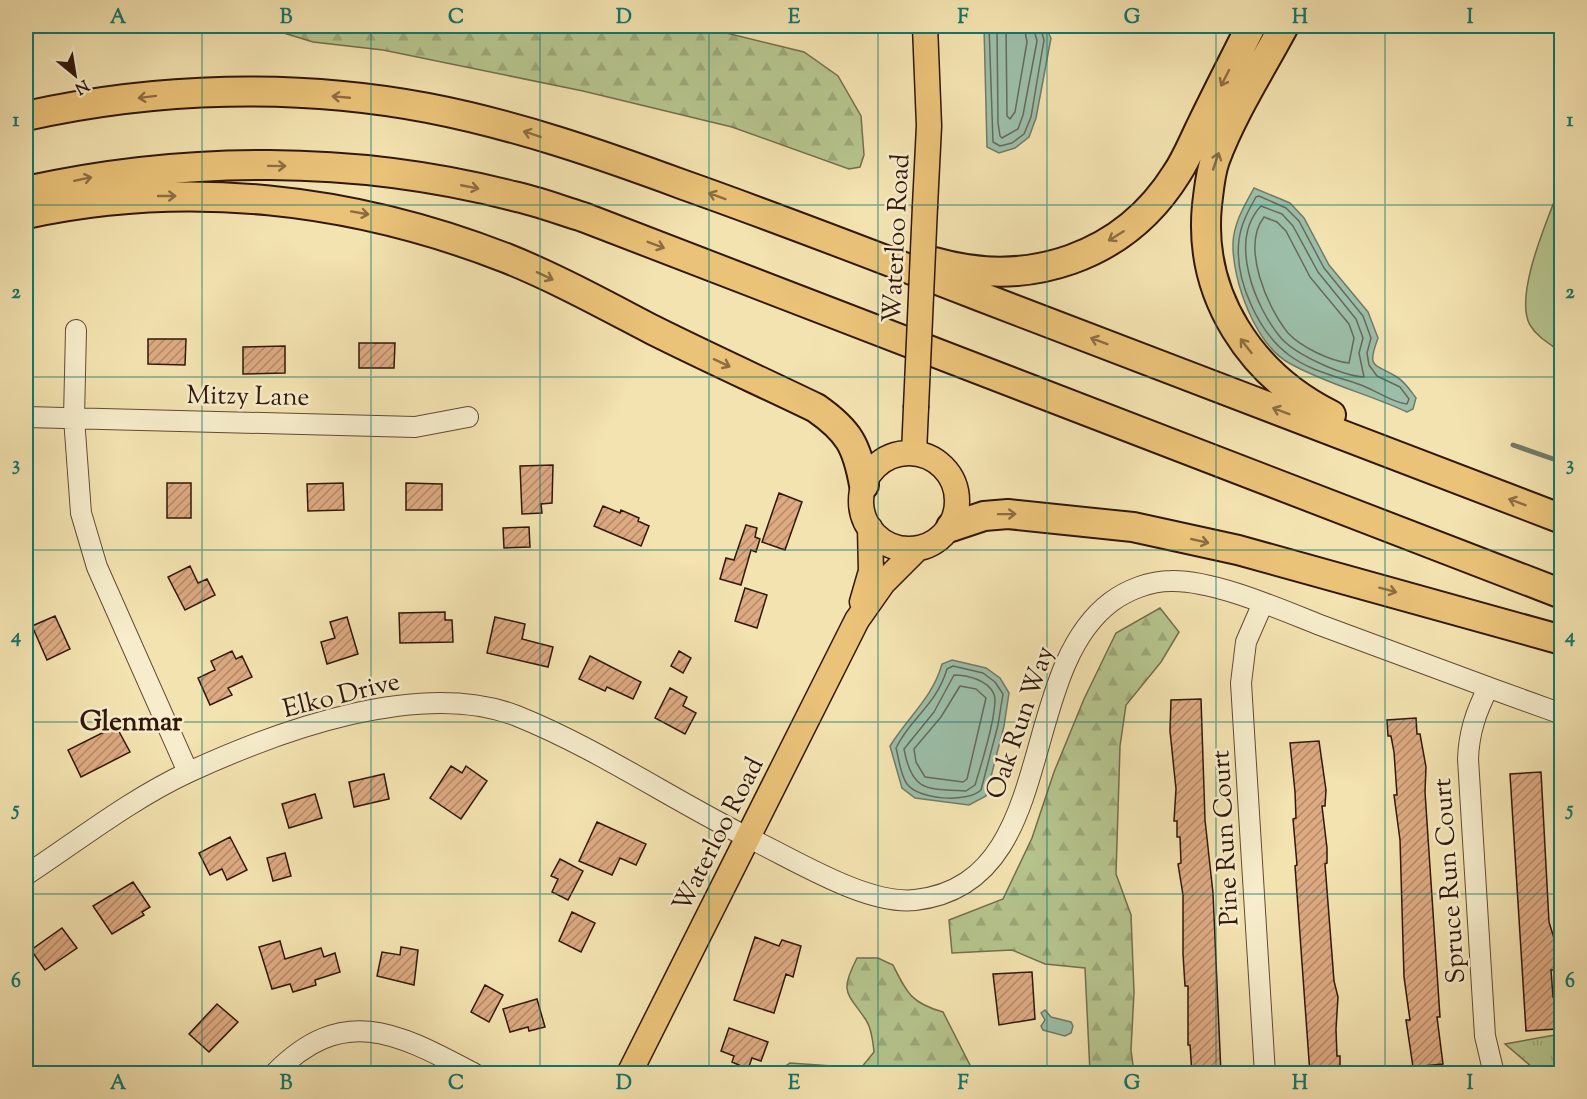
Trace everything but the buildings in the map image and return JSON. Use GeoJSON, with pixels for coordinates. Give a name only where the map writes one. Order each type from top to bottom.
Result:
{"type":"FeatureCollection","features":[{"type":"Feature","properties":{"kind":"highway"},"geometry":{"type":"LineString","coordinates":[[772,216],[959,269],[990,273],[1020,272],[1055,265],[1089,253],[1124,232],[1149,209],[1177,173],[1251,26]]}},
{"type":"Feature","properties":{"kind":"highway"},"geometry":{"type":"LineString","coordinates":[[1284,26],[1215,161],[1206,219],[1207,251],[1212,279],[1223,307],[1236,332],[1258,360],[1281,384],[1307,403],[1473,484]]}},
{"type":"Feature","properties":{"kind":"highway"},"geometry":{"type":"LineString","coordinates":[[26,116],[70,106],[158,95],[263,92],[357,99],[426,108],[513,127],[618,161],[772,216],[1562,519]]}},
{"type":"Feature","properties":{"kind":"highway"},"geometry":{"type":"LineString","coordinates":[[26,191],[89,177],[177,166],[274,165],[350,169],[425,178],[514,196],[594,222],[1562,594]]}},
{"type":"Feature","properties":{"kind":"highway"},"geometry":{"type":"LineString","coordinates":[[26,214],[61,206],[146,196],[228,196],[303,203],[372,215],[444,238],[526,267],[816,408],[837,423],[849,437],[858,455],[864,485]]}},
{"type":"Feature","properties":{"kind":"highway"},"geometry":{"type":"LineString","coordinates":[[951,527],[984,516],[1008,514],[1133,527],[1238,550],[1562,640]]}},
{"type":"Feature","properties":{"kind":"main road","name":"Waterloo Road"},"geometry":{"type":"LineString","coordinates":[[914,453],[929,126],[926,26]]}},
{"type":"Feature","properties":{"kind":"main road"},"geometry":{"type":"LineString","coordinates":[[914,453],[939,463],[953,480],[958,500],[951,527],[937,540],[918,548],[890,547],[870,528],[861,502],[864,485],[871,471],[884,460],[897,454],[914,453]]}},
{"type":"Feature","properties":{"kind":"main road","name":"Waterloo Road"},"geometry":{"type":"LineString","coordinates":[[857,620],[871,571],[870,528]]}},
{"type":"Feature","properties":{"kind":"main road","name":"Waterloo Road"},"geometry":{"type":"LineString","coordinates":[[628,1074],[857,620],[883,583],[918,548]]}},
{"type":"Feature","properties":{"kind":"street"},"geometry":{"type":"LineString","coordinates":[[76,330],[74,418],[77,482],[87,537],[97,567],[188,772]]}},
{"type":"Feature","properties":{"kind":"street","name":"Mitzy Lane"},"geometry":{"type":"LineString","coordinates":[[26,417],[415,427],[468,417]]}},
{"type":"Feature","properties":{"kind":"street","name":"Oak Run Way"},"geometry":{"type":"LineString","coordinates":[[747,837],[859,891],[887,899],[915,900],[943,893],[969,880],[990,863],[1003,844],[1016,815],[1068,653],[1084,627],[1120,595],[1142,586],[1168,580],[1195,583],[1263,603],[1562,714]]}},
{"type":"Feature","properties":{"kind":"street","name":"Pine Run Court"},"geometry":{"type":"LineString","coordinates":[[1263,603],[1245,642],[1241,683],[1265,1074]]}},
{"type":"Feature","properties":{"kind":"street","name":"Spruce Run Court"},"geometry":{"type":"LineString","coordinates":[[1488,688],[1471,727],[1468,759],[1485,1036],[1494,1074]]}},
{"type":"Feature","properties":{"kind":"street","name":"Elko Drive"},"geometry":{"type":"LineString","coordinates":[[26,875],[142,798],[188,772],[264,742],[337,719],[412,702],[446,702],[514,715],[747,837]]}},
{"type":"Feature","properties":{"kind":"street"},"geometry":{"type":"LineString","coordinates":[[274,1074],[291,1055],[316,1041],[338,1033],[364,1029],[419,1044],[475,1074]]}},
{"type":"Feature","properties":{"kind":"green space"},"geometry":{"type":"Polygon","coordinates":[[[268,26],[698,26],[804,52],[838,76],[861,116],[864,155],[860,167],[849,169],[732,127],[583,91],[383,50],[313,42],[268,26]]]}},
{"type":"Feature","properties":{"kind":"green space"},"geometry":{"type":"Polygon","coordinates":[[[1561,184],[1561,352],[1544,340],[1530,325],[1526,312],[1526,295],[1535,254],[1561,184]]]}},
{"type":"Feature","properties":{"kind":"green space"},"geometry":{"type":"Polygon","coordinates":[[[1160,608],[1179,632],[1161,662],[1126,705],[1120,746],[1116,874],[1131,915],[1134,992],[1131,1050],[1134,1073],[1090,1073],[1085,968],[1045,964],[1012,950],[952,953],[949,920],[1003,899],[1032,838],[1054,772],[1084,699],[1116,633],[1160,608]]]}},
{"type":"Feature","properties":{"kind":"green space"},"geometry":{"type":"Polygon","coordinates":[[[857,958],[878,958],[893,965],[911,996],[932,1009],[943,1012],[974,1073],[775,1073],[790,1063],[861,1068],[874,1052],[868,1024],[848,992],[848,979],[857,958]]]}},
{"type":"Feature","properties":{"kind":"green space"},"geometry":{"type":"Polygon","coordinates":[[[1561,1034],[1561,1073],[1539,1073],[1505,1044],[1561,1034]]]}},
{"type":"Feature","properties":{"kind":"water"},"geometry":{"type":"Polygon","coordinates":[[[984,26],[1045,26],[1051,38],[1036,118],[1029,137],[1015,148],[999,153],[987,147],[984,26]]]}},
{"type":"Feature","properties":{"kind":"water"},"geometry":{"type":"Polygon","coordinates":[[[1254,188],[1290,203],[1304,218],[1329,265],[1368,312],[1378,338],[1373,361],[1378,367],[1397,377],[1407,386],[1416,398],[1413,409],[1407,412],[1303,370],[1277,354],[1266,341],[1256,326],[1241,292],[1234,258],[1235,228],[1254,188]]]}},
{"type":"Feature","properties":{"kind":"water"},"geometry":{"type":"Polygon","coordinates":[[[952,660],[986,668],[1000,678],[1009,693],[1004,726],[986,796],[969,805],[915,798],[902,788],[890,746],[933,687],[942,664],[952,660]]]}},
{"type":"Feature","properties":{"kind":"water"},"geometry":{"type":"Polygon","coordinates":[[[1045,1010],[1051,1017],[1071,1022],[1073,1026],[1071,1033],[1065,1036],[1043,1030],[1041,1026],[1045,1020],[1041,1013],[1045,1010]]]}},
{"type":"Feature","properties":{"kind":"waterway"},"geometry":{"type":"LineString","coordinates":[[1513,445],[1562,462]]}},
{"type":"Feature","properties":{"kind":"district","name":"Glenmar"},"geometry":{"type":"Point","coordinates":[131,721]}}]}
